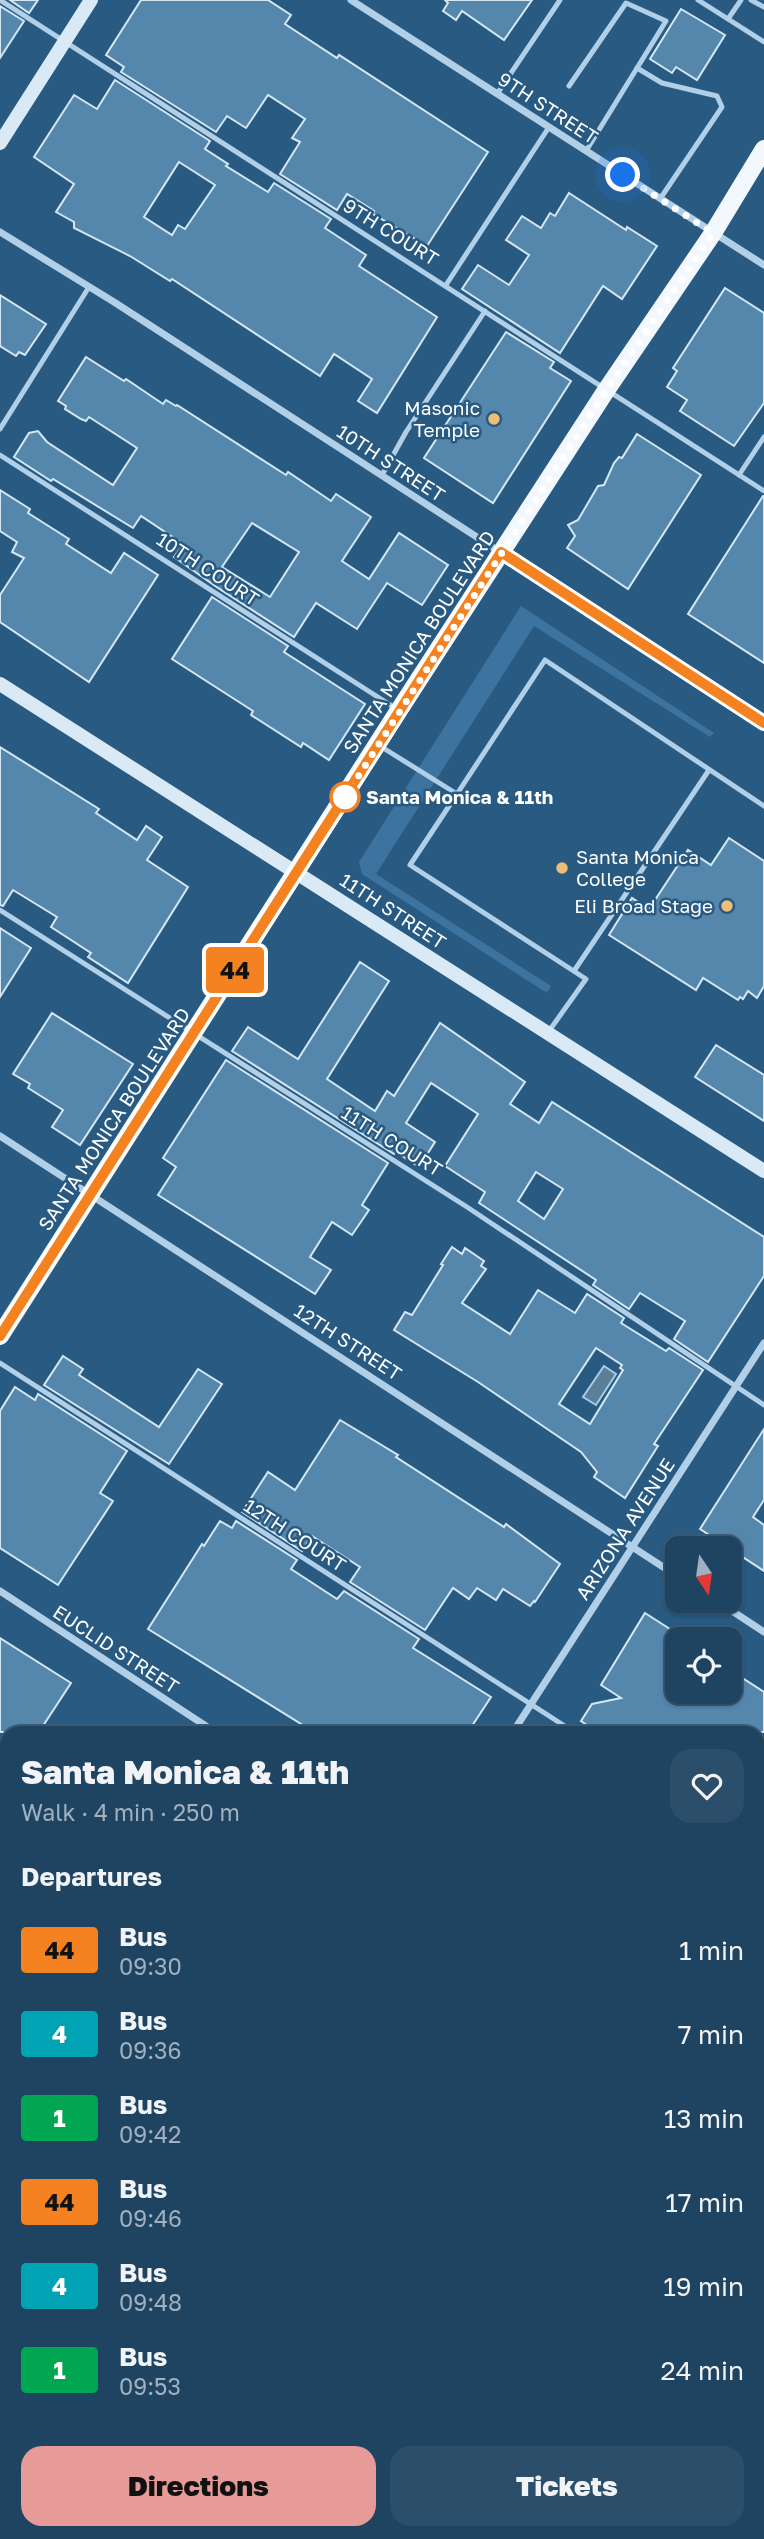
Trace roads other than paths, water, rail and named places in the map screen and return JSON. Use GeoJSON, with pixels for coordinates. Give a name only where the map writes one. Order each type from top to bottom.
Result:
{"type":"FeatureCollection","features":[{"type":"Feature","properties":{"kind":"main road","name":"SANTA MONICA BOULEVARD"},"geometry":{"type":"LineString","coordinates":[[0,1336],[399,710],[607,389],[713,233],[764,149]]}},
{"type":"Feature","properties":{"kind":"street"},"geometry":{"type":"LineString","coordinates":[[0,143],[91,0]]}},
{"type":"Feature","properties":{"kind":"street","name":"9TH STREET"},"geometry":{"type":"LineString","coordinates":[[351,0],[764,265]]}},
{"type":"Feature","properties":{"kind":"street","name":"10TH STREET"},"geometry":{"type":"LineString","coordinates":[[0,232],[382,475],[764,723]]}},
{"type":"Feature","properties":{"kind":"street","name":"11TH STREET"},"geometry":{"type":"LineString","coordinates":[[0,684],[764,1171]]}},
{"type":"Feature","properties":{"kind":"street","name":"12TH STREET"},"geometry":{"type":"LineString","coordinates":[[0,1136],[665,1569]]}},
{"type":"Feature","properties":{"kind":"street","name":"ARIZONA AVENUE"},"geometry":{"type":"LineString","coordinates":[[517,1726],[764,1343]]}},
{"type":"Feature","properties":{"kind":"street","name":"EUCLID STREET"},"geometry":{"type":"LineString","coordinates":[[0,1591],[206,1726]]}},
{"type":"Feature","properties":{"kind":"street"},"geometry":{"type":"LineString","coordinates":[[737,1614],[764,1632]]}},
{"type":"Feature","properties":{"kind":"lane","name":"9TH COURT"},"geometry":{"type":"LineString","coordinates":[[0,0],[63,43],[446,285],[764,491]]}},
{"type":"Feature","properties":{"kind":"lane"},"geometry":{"type":"LineString","coordinates":[[497,94],[560,0]]}},
{"type":"Feature","properties":{"kind":"lane"},"geometry":{"type":"LineString","coordinates":[[698,0],[764,42]]}},
{"type":"Feature","properties":{"kind":"lane"},"geometry":{"type":"LineString","coordinates":[[728,19],[741,0]]}},
{"type":"Feature","properties":{"kind":"lane"},"geometry":{"type":"LineString","coordinates":[[751,0],[764,7]]}},
{"type":"Feature","properties":{"kind":"lane"},"geometry":{"type":"LineString","coordinates":[[569,86],[626,3],[666,21],[586,151]]}},
{"type":"Feature","properties":{"kind":"lane"},"geometry":{"type":"LineString","coordinates":[[638,68],[662,83],[717,96],[722,107],[660,199]]}},
{"type":"Feature","properties":{"kind":"lane"},"geometry":{"type":"LineString","coordinates":[[446,285],[549,128]]}},
{"type":"Feature","properties":{"kind":"lane"},"geometry":{"type":"LineString","coordinates":[[0,429],[89,287]]}},
{"type":"Feature","properties":{"kind":"lane"},"geometry":{"type":"LineString","coordinates":[[382,475],[406,432],[485,311]]}},
{"type":"Feature","properties":{"kind":"lane"},"geometry":{"type":"LineString","coordinates":[[739,475],[764,437]]}},
{"type":"Feature","properties":{"kind":"lane","name":"10TH COURT"},"geometry":{"type":"LineString","coordinates":[[0,455],[399,710]]}},
{"type":"Feature","properties":{"kind":"lane"},"geometry":{"type":"LineString","coordinates":[[547,1034],[586,979],[410,865],[545,660],[764,806]]}},
{"type":"Feature","properties":{"kind":"lane"},"geometry":{"type":"LineString","coordinates":[[378,744],[457,794]]}},
{"type":"Feature","properties":{"kind":"lane"},"geometry":{"type":"LineString","coordinates":[[575,971],[709,770]]}},
{"type":"Feature","properties":{"kind":"lane","name":"11TH COURT"},"geometry":{"type":"LineString","coordinates":[[0,910],[467,1207],[764,1405]]}},
{"type":"Feature","properties":{"kind":"lane","name":"12TH COURT"},"geometry":{"type":"LineString","coordinates":[[0,1363],[564,1726]]}},
{"type":"Feature","properties":{"kind":"place","name":"Masonic Temple"},"geometry":{"type":"Point","coordinates":[494,419]}},
{"type":"Feature","properties":{"kind":"place","name":"Santa Monica & 11th"},"geometry":{"type":"Point","coordinates":[345,797]}},
{"type":"Feature","properties":{"kind":"place","name":"Santa Monica College"},"geometry":{"type":"Point","coordinates":[562,868]}},
{"type":"Feature","properties":{"kind":"place","name":"Eli Broad Stage"},"geometry":{"type":"Point","coordinates":[727,906]}}]}
